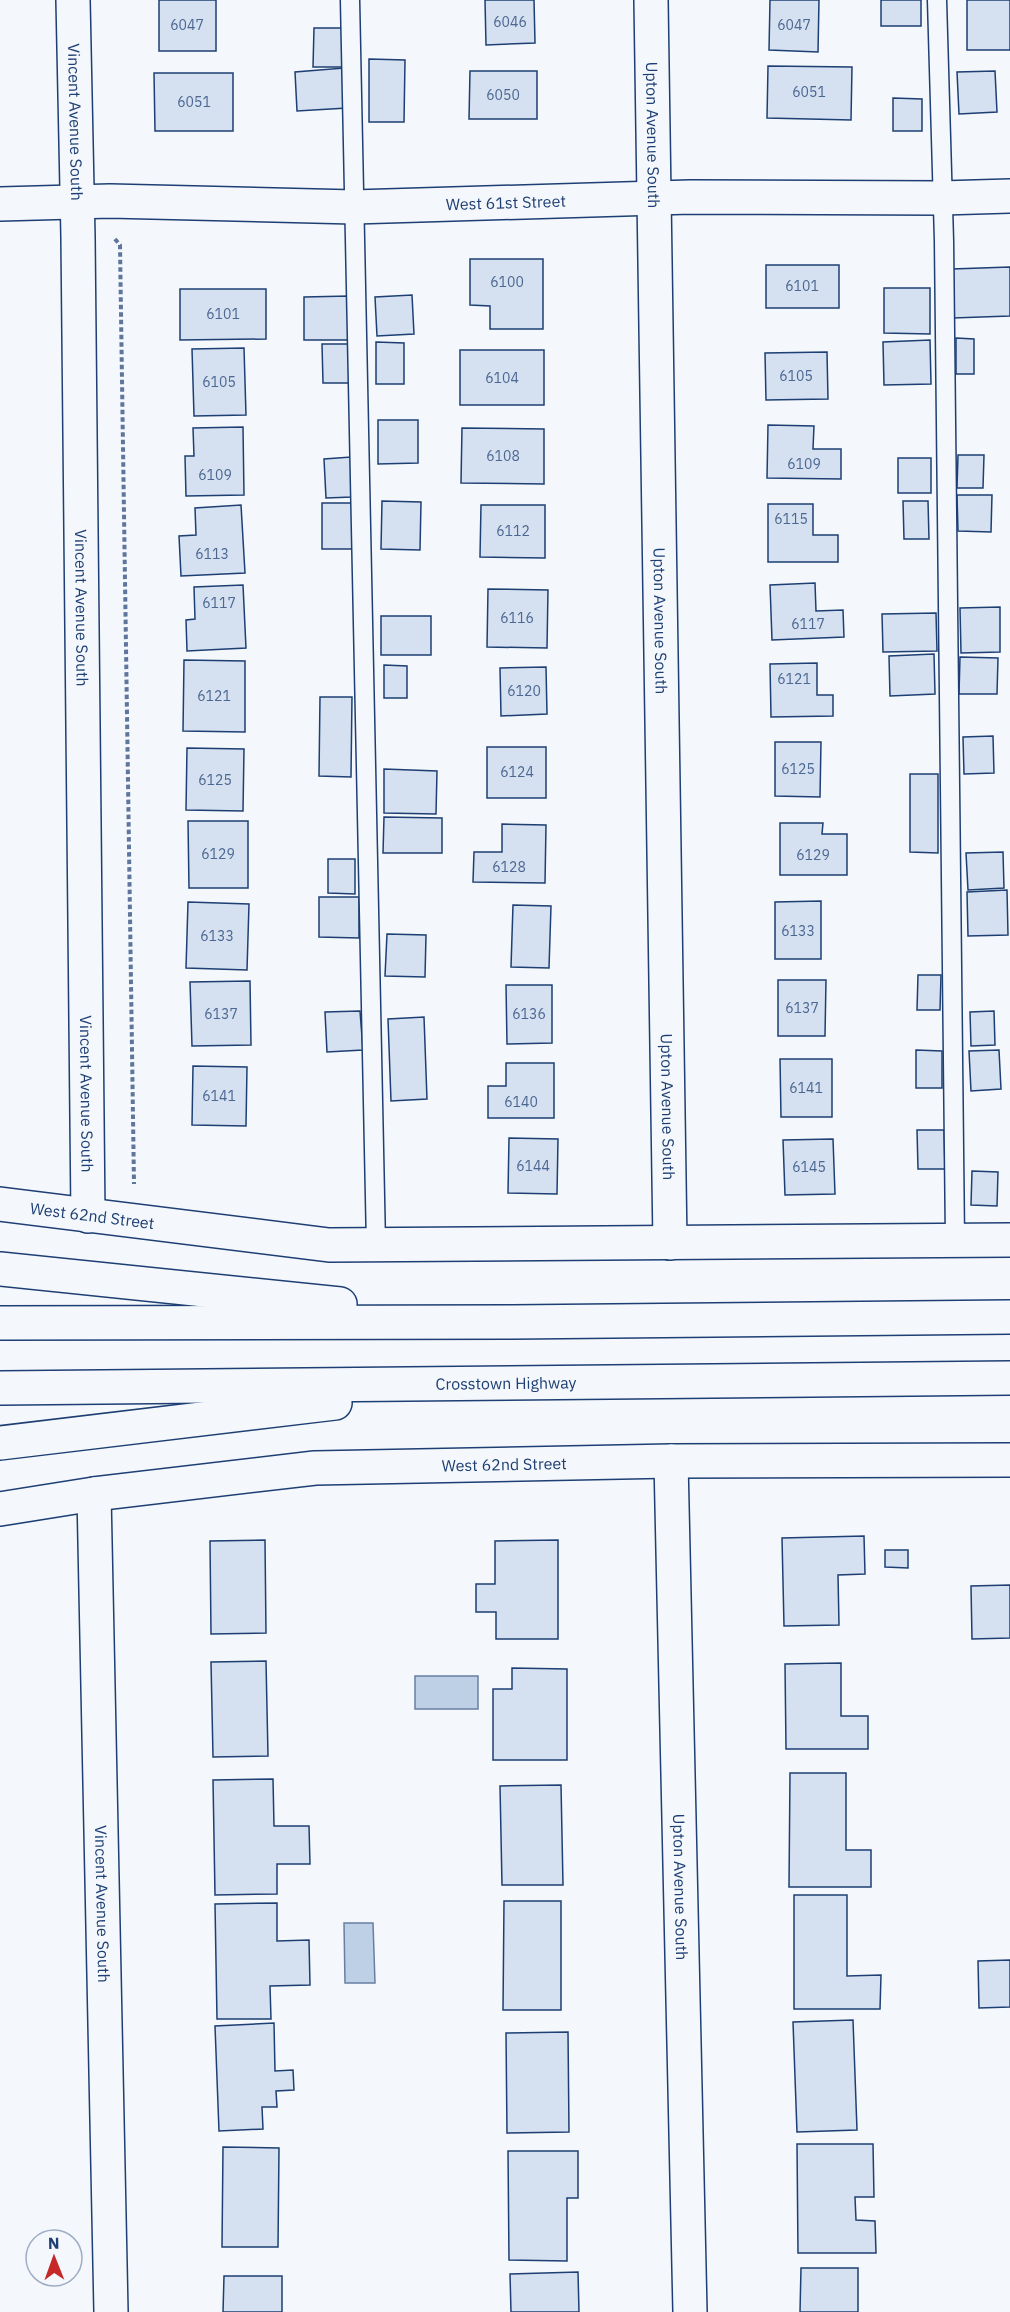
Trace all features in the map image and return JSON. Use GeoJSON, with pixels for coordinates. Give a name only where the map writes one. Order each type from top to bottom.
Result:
{"type":"FeatureCollection","features":[{"type":"Feature","properties":{"kind":"main road","name":"Vincent Avenue South"},"geometry":{"type":"LineString","coordinates":[[74,0],[88,1216]]}},
{"type":"Feature","properties":{"kind":"main road","name":"Upton Avenue South"},"geometry":{"type":"LineString","coordinates":[[651,0],[670,1243]]}},
{"type":"Feature","properties":{"kind":"main road","name":"West 61st Street"},"geometry":{"type":"LineString","coordinates":[[0,204],[77,202],[354,207],[614,198],[1010,196]]}},
{"type":"Feature","properties":{"kind":"main road","name":"West 62nd Street"},"geometry":{"type":"LineString","coordinates":[[0,1204],[329,1245],[1010,1240]]}},
{"type":"Feature","properties":{"kind":"main road"},"geometry":{"type":"LineString","coordinates":[[0,1269],[512,1322]]}},
{"type":"Feature","properties":{"kind":"main road"},"geometry":{"type":"LineString","coordinates":[[0,1323],[512,1322],[1010,1317]]}},
{"type":"Feature","properties":{"kind":"main road","name":"Crosstown Highway"},"geometry":{"type":"LineString","coordinates":[[0,1388],[1010,1378]]}},
{"type":"Feature","properties":{"kind":"main road"},"geometry":{"type":"LineString","coordinates":[[0,1443],[505,1383]]}},
{"type":"Feature","properties":{"kind":"main road","name":"West 62nd Street"},"geometry":{"type":"LineString","coordinates":[[0,1509],[94,1494],[315,1468],[671,1461],[1010,1460]]}},
{"type":"Feature","properties":{"kind":"main road","name":"Upton Avenue South"},"geometry":{"type":"LineString","coordinates":[[671,1461],[690,2312]]}},
{"type":"Feature","properties":{"kind":"main road","name":"Vincent Avenue South"},"geometry":{"type":"LineString","coordinates":[[94,1494],[111,2312]]}},
{"type":"Feature","properties":{"kind":"lane"},"geometry":{"type":"LineString","coordinates":[[350,0],[376,1245]]}},
{"type":"Feature","properties":{"kind":"lane"},"geometry":{"type":"LineString","coordinates":[[937,0],[942,198],[954,1240]]}},
{"type":"Feature","properties":{"kind":"path"},"geometry":{"type":"LineString","coordinates":[[113,236],[120,245],[134,1193]]}},
{"type":"Feature","properties":{"kind":"water"},"geometry":{"type":"Polygon","coordinates":[[[415,1676],[478,1676],[478,1709],[415,1709],[415,1676]]]}},
{"type":"Feature","properties":{"kind":"water"},"geometry":{"type":"Polygon","coordinates":[[[344,1923],[373,1923],[375,1983],[345,1983],[344,1923]]]}},
{"type":"Feature","properties":{"kind":"building"},"geometry":{"type":"Polygon","coordinates":[[[159,0],[216,0],[216,51],[159,51],[159,0]]]}},
{"type":"Feature","properties":{"kind":"building"},"geometry":{"type":"Polygon","coordinates":[[[485,0],[534,0],[535,43],[486,45],[485,0]]]}},
{"type":"Feature","properties":{"kind":"building"},"geometry":{"type":"Polygon","coordinates":[[[770,0],[819,0],[818,52],[769,50],[770,0]]]}},
{"type":"Feature","properties":{"kind":"building"},"geometry":{"type":"Polygon","coordinates":[[[881,0],[921,0],[921,26],[881,26],[881,0]]]}},
{"type":"Feature","properties":{"kind":"building"},"geometry":{"type":"Polygon","coordinates":[[[967,0],[1010,0],[1010,50],[967,50],[967,0]]]}},
{"type":"Feature","properties":{"kind":"building"},"geometry":{"type":"Polygon","coordinates":[[[314,28],[344,28],[344,67],[313,67],[314,28]]]}},
{"type":"Feature","properties":{"kind":"building"},"geometry":{"type":"Polygon","coordinates":[[[369,59],[405,60],[404,122],[369,122],[369,59]]]}},
{"type":"Feature","properties":{"kind":"building"},"geometry":{"type":"Polygon","coordinates":[[[768,66],[852,67],[851,120],[767,118],[768,66]]]}},
{"type":"Feature","properties":{"kind":"building"},"geometry":{"type":"Polygon","coordinates":[[[344,68],[347,108],[297,111],[295,72],[344,68]]]}},
{"type":"Feature","properties":{"kind":"building"},"geometry":{"type":"Polygon","coordinates":[[[470,71],[537,71],[537,119],[469,119],[470,71]]]}},
{"type":"Feature","properties":{"kind":"building"},"geometry":{"type":"Polygon","coordinates":[[[995,71],[997,112],[959,114],[957,72],[995,71]]]}},
{"type":"Feature","properties":{"kind":"building"},"geometry":{"type":"Polygon","coordinates":[[[154,73],[233,73],[233,131],[155,131],[154,73]]]}},
{"type":"Feature","properties":{"kind":"building"},"geometry":{"type":"Polygon","coordinates":[[[893,98],[922,99],[922,131],[893,131],[893,98]]]}},
{"type":"Feature","properties":{"kind":"building"},"geometry":{"type":"Polygon","coordinates":[[[470,259],[543,259],[543,329],[490,329],[490,306],[470,305],[470,259]]]}},
{"type":"Feature","properties":{"kind":"building"},"geometry":{"type":"Polygon","coordinates":[[[766,265],[839,265],[839,308],[766,308],[766,265]]]}},
{"type":"Feature","properties":{"kind":"building"},"geometry":{"type":"Polygon","coordinates":[[[1010,267],[1010,316],[953,318],[952,269],[1010,267]]]}},
{"type":"Feature","properties":{"kind":"building"},"geometry":{"type":"Polygon","coordinates":[[[884,288],[930,288],[930,334],[884,333],[884,288]]]}},
{"type":"Feature","properties":{"kind":"building"},"geometry":{"type":"Polygon","coordinates":[[[180,289],[266,289],[266,339],[180,340],[180,289]]]}},
{"type":"Feature","properties":{"kind":"building"},"geometry":{"type":"Polygon","coordinates":[[[412,295],[414,334],[377,336],[375,297],[412,295]]]}},
{"type":"Feature","properties":{"kind":"building"},"geometry":{"type":"Polygon","coordinates":[[[349,296],[349,340],[304,340],[304,297],[349,296]]]}},
{"type":"Feature","properties":{"kind":"building"},"geometry":{"type":"Polygon","coordinates":[[[956,338],[974,339],[974,374],[956,374],[956,338]]]}},
{"type":"Feature","properties":{"kind":"building"},"geometry":{"type":"Polygon","coordinates":[[[930,340],[931,384],[884,385],[883,342],[930,340]]]}},
{"type":"Feature","properties":{"kind":"building"},"geometry":{"type":"Polygon","coordinates":[[[376,342],[404,343],[404,384],[376,384],[376,342]]]}},
{"type":"Feature","properties":{"kind":"building"},"geometry":{"type":"Polygon","coordinates":[[[322,344],[349,344],[350,383],[323,383],[322,344]]]}},
{"type":"Feature","properties":{"kind":"building"},"geometry":{"type":"Polygon","coordinates":[[[244,348],[246,415],[194,416],[192,349],[244,348]]]}},
{"type":"Feature","properties":{"kind":"building"},"geometry":{"type":"Polygon","coordinates":[[[460,350],[544,350],[544,405],[460,405],[460,350]]]}},
{"type":"Feature","properties":{"kind":"building"},"geometry":{"type":"Polygon","coordinates":[[[827,352],[828,399],[766,400],[765,353],[827,352]]]}},
{"type":"Feature","properties":{"kind":"building"},"geometry":{"type":"Polygon","coordinates":[[[378,420],[418,420],[418,463],[378,464],[378,420]]]}},
{"type":"Feature","properties":{"kind":"building"},"geometry":{"type":"Polygon","coordinates":[[[768,425],[814,426],[813,449],[841,449],[841,479],[767,478],[768,425]]]}},
{"type":"Feature","properties":{"kind":"building"},"geometry":{"type":"Polygon","coordinates":[[[243,427],[244,495],[186,496],[185,456],[194,456],[193,428],[243,427]]]}},
{"type":"Feature","properties":{"kind":"building"},"geometry":{"type":"Polygon","coordinates":[[[462,428],[544,429],[544,484],[461,483],[462,428]]]}},
{"type":"Feature","properties":{"kind":"building"},"geometry":{"type":"Polygon","coordinates":[[[958,455],[984,455],[983,488],[957,488],[958,455]]]}},
{"type":"Feature","properties":{"kind":"building"},"geometry":{"type":"Polygon","coordinates":[[[351,457],[352,497],[326,498],[324,459],[351,457]]]}},
{"type":"Feature","properties":{"kind":"building"},"geometry":{"type":"Polygon","coordinates":[[[898,458],[931,458],[931,493],[898,493],[898,458]]]}},
{"type":"Feature","properties":{"kind":"building"},"geometry":{"type":"Polygon","coordinates":[[[957,495],[992,495],[991,532],[958,531],[957,495]]]}},
{"type":"Feature","properties":{"kind":"building"},"geometry":{"type":"Polygon","coordinates":[[[382,501],[421,502],[420,550],[381,549],[382,501]]]}},
{"type":"Feature","properties":{"kind":"building"},"geometry":{"type":"Polygon","coordinates":[[[903,501],[928,501],[929,539],[904,539],[903,501]]]}},
{"type":"Feature","properties":{"kind":"building"},"geometry":{"type":"Polygon","coordinates":[[[322,503],[352,503],[352,549],[322,549],[322,503]]]}},
{"type":"Feature","properties":{"kind":"building"},"geometry":{"type":"Polygon","coordinates":[[[768,504],[813,504],[813,535],[838,535],[838,562],[768,562],[768,504]]]}},
{"type":"Feature","properties":{"kind":"building"},"geometry":{"type":"Polygon","coordinates":[[[241,505],[245,573],[181,576],[179,536],[196,535],[195,508],[241,505]]]}},
{"type":"Feature","properties":{"kind":"building"},"geometry":{"type":"Polygon","coordinates":[[[481,505],[545,505],[545,558],[480,557],[481,505]]]}},
{"type":"Feature","properties":{"kind":"building"},"geometry":{"type":"Polygon","coordinates":[[[815,583],[816,611],[843,610],[844,637],[772,640],[770,585],[815,583]]]}},
{"type":"Feature","properties":{"kind":"building"},"geometry":{"type":"Polygon","coordinates":[[[243,585],[246,648],[187,651],[186,620],[195,619],[194,587],[243,585]]]}},
{"type":"Feature","properties":{"kind":"building"},"geometry":{"type":"Polygon","coordinates":[[[488,589],[548,590],[547,648],[487,647],[488,589]]]}},
{"type":"Feature","properties":{"kind":"building"},"geometry":{"type":"Polygon","coordinates":[[[1000,607],[1000,652],[961,653],[960,608],[1000,607]]]}},
{"type":"Feature","properties":{"kind":"building"},"geometry":{"type":"Polygon","coordinates":[[[936,613],[937,651],[883,652],[882,614],[936,613]]]}},
{"type":"Feature","properties":{"kind":"building"},"geometry":{"type":"Polygon","coordinates":[[[381,616],[431,616],[431,655],[381,655],[381,616]]]}},
{"type":"Feature","properties":{"kind":"building"},"geometry":{"type":"Polygon","coordinates":[[[934,654],[935,694],[890,696],[889,656],[934,654]]]}},
{"type":"Feature","properties":{"kind":"building"},"geometry":{"type":"Polygon","coordinates":[[[960,657],[998,658],[997,694],[959,694],[960,657]]]}},
{"type":"Feature","properties":{"kind":"building"},"geometry":{"type":"Polygon","coordinates":[[[184,660],[245,661],[245,732],[183,731],[184,660]]]}},
{"type":"Feature","properties":{"kind":"building"},"geometry":{"type":"Polygon","coordinates":[[[817,663],[817,695],[833,695],[833,716],[771,717],[770,664],[817,663]]]}},
{"type":"Feature","properties":{"kind":"building"},"geometry":{"type":"Polygon","coordinates":[[[384,665],[407,666],[407,698],[384,698],[384,665]]]}},
{"type":"Feature","properties":{"kind":"building"},"geometry":{"type":"Polygon","coordinates":[[[546,667],[547,714],[501,716],[500,668],[546,667]]]}},
{"type":"Feature","properties":{"kind":"building"},"geometry":{"type":"Polygon","coordinates":[[[320,697],[352,697],[351,777],[319,776],[320,697]]]}},
{"type":"Feature","properties":{"kind":"building"},"geometry":{"type":"Polygon","coordinates":[[[993,736],[994,773],[964,774],[963,737],[993,736]]]}},
{"type":"Feature","properties":{"kind":"building"},"geometry":{"type":"Polygon","coordinates":[[[775,742],[821,742],[820,797],[775,796],[775,742]]]}},
{"type":"Feature","properties":{"kind":"building"},"geometry":{"type":"Polygon","coordinates":[[[487,747],[546,747],[546,798],[487,798],[487,747]]]}},
{"type":"Feature","properties":{"kind":"building"},"geometry":{"type":"Polygon","coordinates":[[[187,748],[244,749],[243,811],[186,810],[187,748]]]}},
{"type":"Feature","properties":{"kind":"building"},"geometry":{"type":"Polygon","coordinates":[[[384,769],[437,771],[436,814],[384,813],[384,769]]]}},
{"type":"Feature","properties":{"kind":"building"},"geometry":{"type":"Polygon","coordinates":[[[910,774],[938,774],[938,853],[910,852],[910,774]]]}},
{"type":"Feature","properties":{"kind":"building"},"geometry":{"type":"Polygon","coordinates":[[[384,817],[442,818],[442,853],[383,853],[384,817]]]}},
{"type":"Feature","properties":{"kind":"building"},"geometry":{"type":"Polygon","coordinates":[[[188,821],[248,821],[248,888],[189,888],[188,821]]]}},
{"type":"Feature","properties":{"kind":"building"},"geometry":{"type":"Polygon","coordinates":[[[780,823],[823,823],[822,834],[847,834],[847,875],[780,875],[780,823]]]}},
{"type":"Feature","properties":{"kind":"building"},"geometry":{"type":"Polygon","coordinates":[[[502,824],[546,825],[545,883],[473,882],[474,852],[502,852],[502,824]]]}},
{"type":"Feature","properties":{"kind":"building"},"geometry":{"type":"Polygon","coordinates":[[[1003,852],[1004,888],[968,890],[966,853],[1003,852]]]}},
{"type":"Feature","properties":{"kind":"building"},"geometry":{"type":"Polygon","coordinates":[[[328,859],[355,859],[355,894],[328,893],[328,859]]]}},
{"type":"Feature","properties":{"kind":"building"},"geometry":{"type":"Polygon","coordinates":[[[1007,890],[1008,935],[968,936],[967,892],[1007,890]]]}},
{"type":"Feature","properties":{"kind":"building"},"geometry":{"type":"Polygon","coordinates":[[[319,897],[359,897],[359,938],[319,937],[319,897]]]}},
{"type":"Feature","properties":{"kind":"building"},"geometry":{"type":"Polygon","coordinates":[[[821,901],[821,959],[775,959],[775,902],[821,901]]]}},
{"type":"Feature","properties":{"kind":"building"},"geometry":{"type":"Polygon","coordinates":[[[188,902],[249,904],[247,970],[186,968],[188,902]]]}},
{"type":"Feature","properties":{"kind":"building"},"geometry":{"type":"Polygon","coordinates":[[[513,905],[551,906],[549,968],[511,967],[513,905]]]}},
{"type":"Feature","properties":{"kind":"building"},"geometry":{"type":"Polygon","coordinates":[[[387,934],[426,935],[425,977],[385,976],[387,934]]]}},
{"type":"Feature","properties":{"kind":"building"},"geometry":{"type":"Polygon","coordinates":[[[918,975],[941,975],[940,1010],[917,1010],[918,975]]]}},
{"type":"Feature","properties":{"kind":"building"},"geometry":{"type":"Polygon","coordinates":[[[778,980],[826,980],[825,1036],[778,1036],[778,980]]]}},
{"type":"Feature","properties":{"kind":"building"},"geometry":{"type":"Polygon","coordinates":[[[250,981],[251,1045],[192,1046],[190,982],[250,981]]]}},
{"type":"Feature","properties":{"kind":"building"},"geometry":{"type":"Polygon","coordinates":[[[506,985],[552,985],[552,1043],[507,1044],[506,985]]]}},
{"type":"Feature","properties":{"kind":"building"},"geometry":{"type":"Polygon","coordinates":[[[360,1011],[363,1050],[327,1052],[325,1012],[360,1011]]]}},
{"type":"Feature","properties":{"kind":"building"},"geometry":{"type":"Polygon","coordinates":[[[994,1011],[995,1045],[971,1046],[970,1012],[994,1011]]]}},
{"type":"Feature","properties":{"kind":"building"},"geometry":{"type":"Polygon","coordinates":[[[424,1017],[427,1099],[391,1101],[388,1019],[424,1017]]]}},
{"type":"Feature","properties":{"kind":"building"},"geometry":{"type":"Polygon","coordinates":[[[916,1050],[942,1051],[942,1088],[916,1088],[916,1050]]]}},
{"type":"Feature","properties":{"kind":"building"},"geometry":{"type":"Polygon","coordinates":[[[999,1050],[1001,1089],[971,1091],[969,1051],[999,1050]]]}},
{"type":"Feature","properties":{"kind":"building"},"geometry":{"type":"Polygon","coordinates":[[[780,1059],[832,1059],[832,1117],[781,1117],[780,1059]]]}},
{"type":"Feature","properties":{"kind":"building"},"geometry":{"type":"Polygon","coordinates":[[[506,1063],[554,1063],[554,1118],[488,1118],[488,1086],[506,1086],[506,1063]]]}},
{"type":"Feature","properties":{"kind":"building"},"geometry":{"type":"Polygon","coordinates":[[[193,1066],[247,1067],[246,1126],[192,1125],[193,1066]]]}},
{"type":"Feature","properties":{"kind":"building"},"geometry":{"type":"Polygon","coordinates":[[[917,1130],[944,1130],[945,1169],[918,1169],[917,1130]]]}},
{"type":"Feature","properties":{"kind":"building"},"geometry":{"type":"Polygon","coordinates":[[[509,1138],[558,1139],[557,1194],[508,1193],[509,1138]]]}},
{"type":"Feature","properties":{"kind":"building"},"geometry":{"type":"Polygon","coordinates":[[[833,1139],[835,1194],[785,1195],[783,1140],[833,1139]]]}},
{"type":"Feature","properties":{"kind":"building"},"geometry":{"type":"Polygon","coordinates":[[[972,1171],[998,1172],[997,1206],[971,1205],[972,1171]]]}},
{"type":"Feature","properties":{"kind":"building"},"geometry":{"type":"Polygon","coordinates":[[[864,1536],[865,1574],[838,1575],[839,1625],[784,1626],[782,1538],[864,1536]]]}},
{"type":"Feature","properties":{"kind":"building"},"geometry":{"type":"Polygon","coordinates":[[[265,1540],[266,1633],[211,1634],[210,1541],[265,1540]]]}},
{"type":"Feature","properties":{"kind":"building"},"geometry":{"type":"Polygon","coordinates":[[[558,1540],[558,1639],[496,1639],[496,1612],[476,1612],[476,1584],[495,1584],[495,1541],[558,1540]]]}},
{"type":"Feature","properties":{"kind":"building"},"geometry":{"type":"Polygon","coordinates":[[[885,1550],[908,1550],[908,1568],[885,1567],[885,1550]]]}},
{"type":"Feature","properties":{"kind":"building"},"geometry":{"type":"Polygon","coordinates":[[[1010,1585],[1010,1638],[972,1639],[971,1586],[1010,1585]]]}},
{"type":"Feature","properties":{"kind":"building"},"geometry":{"type":"Polygon","coordinates":[[[266,1661],[268,1756],[213,1757],[211,1662],[266,1661]]]}},
{"type":"Feature","properties":{"kind":"building"},"geometry":{"type":"Polygon","coordinates":[[[841,1663],[841,1716],[868,1716],[868,1749],[786,1749],[785,1664],[841,1663]]]}},
{"type":"Feature","properties":{"kind":"building"},"geometry":{"type":"Polygon","coordinates":[[[512,1668],[567,1669],[567,1760],[493,1760],[493,1689],[512,1689],[512,1668]]]}},
{"type":"Feature","properties":{"kind":"building"},"geometry":{"type":"Polygon","coordinates":[[[790,1773],[846,1773],[846,1850],[871,1850],[871,1887],[789,1887],[790,1773]]]}},
{"type":"Feature","properties":{"kind":"building"},"geometry":{"type":"Polygon","coordinates":[[[273,1779],[274,1826],[309,1826],[310,1864],[277,1864],[277,1894],[215,1895],[213,1780],[273,1779]]]}},
{"type":"Feature","properties":{"kind":"building"},"geometry":{"type":"Polygon","coordinates":[[[561,1785],[563,1885],[502,1885],[500,1786],[561,1785]]]}},
{"type":"Feature","properties":{"kind":"building"},"geometry":{"type":"Polygon","coordinates":[[[794,1895],[847,1895],[847,1976],[881,1975],[880,2009],[794,2009],[794,1895]]]}},
{"type":"Feature","properties":{"kind":"building"},"geometry":{"type":"Polygon","coordinates":[[[504,1901],[561,1901],[561,2010],[503,2010],[504,1901]]]}},
{"type":"Feature","properties":{"kind":"building"},"geometry":{"type":"Polygon","coordinates":[[[277,1903],[277,1941],[309,1940],[310,1985],[270,1986],[271,2019],[217,2019],[215,1904],[277,1903]]]}},
{"type":"Feature","properties":{"kind":"building"},"geometry":{"type":"Polygon","coordinates":[[[1010,1960],[1010,2007],[979,2008],[978,1961],[1010,1960]]]}},
{"type":"Feature","properties":{"kind":"building"},"geometry":{"type":"Polygon","coordinates":[[[853,2020],[857,2130],[797,2132],[793,2022],[853,2020]]]}},
{"type":"Feature","properties":{"kind":"building"},"geometry":{"type":"Polygon","coordinates":[[[274,2023],[275,2071],[293,2070],[294,2090],[276,2091],[277,2107],[262,2107],[263,2129],[219,2131],[215,2026],[274,2023]]]}},
{"type":"Feature","properties":{"kind":"building"},"geometry":{"type":"Polygon","coordinates":[[[568,2032],[569,2132],[507,2133],[506,2033],[568,2032]]]}},
{"type":"Feature","properties":{"kind":"building"},"geometry":{"type":"Polygon","coordinates":[[[797,2144],[873,2144],[874,2197],[855,2197],[856,2220],[875,2221],[876,2253],[798,2253],[797,2144]]]}},
{"type":"Feature","properties":{"kind":"building"},"geometry":{"type":"Polygon","coordinates":[[[223,2147],[279,2148],[278,2247],[222,2247],[223,2147]]]}},
{"type":"Feature","properties":{"kind":"building"},"geometry":{"type":"Polygon","coordinates":[[[508,2151],[578,2151],[578,2198],[567,2198],[567,2261],[509,2260],[508,2151]]]}},
{"type":"Feature","properties":{"kind":"building"},"geometry":{"type":"Polygon","coordinates":[[[801,2268],[858,2268],[858,2312],[800,2312],[801,2268]]]}},
{"type":"Feature","properties":{"kind":"building"},"geometry":{"type":"Polygon","coordinates":[[[578,2272],[579,2312],[511,2312],[510,2274],[578,2272]]]}},
{"type":"Feature","properties":{"kind":"building"},"geometry":{"type":"Polygon","coordinates":[[[224,2276],[282,2276],[282,2312],[223,2312],[224,2276]]]}}]}
